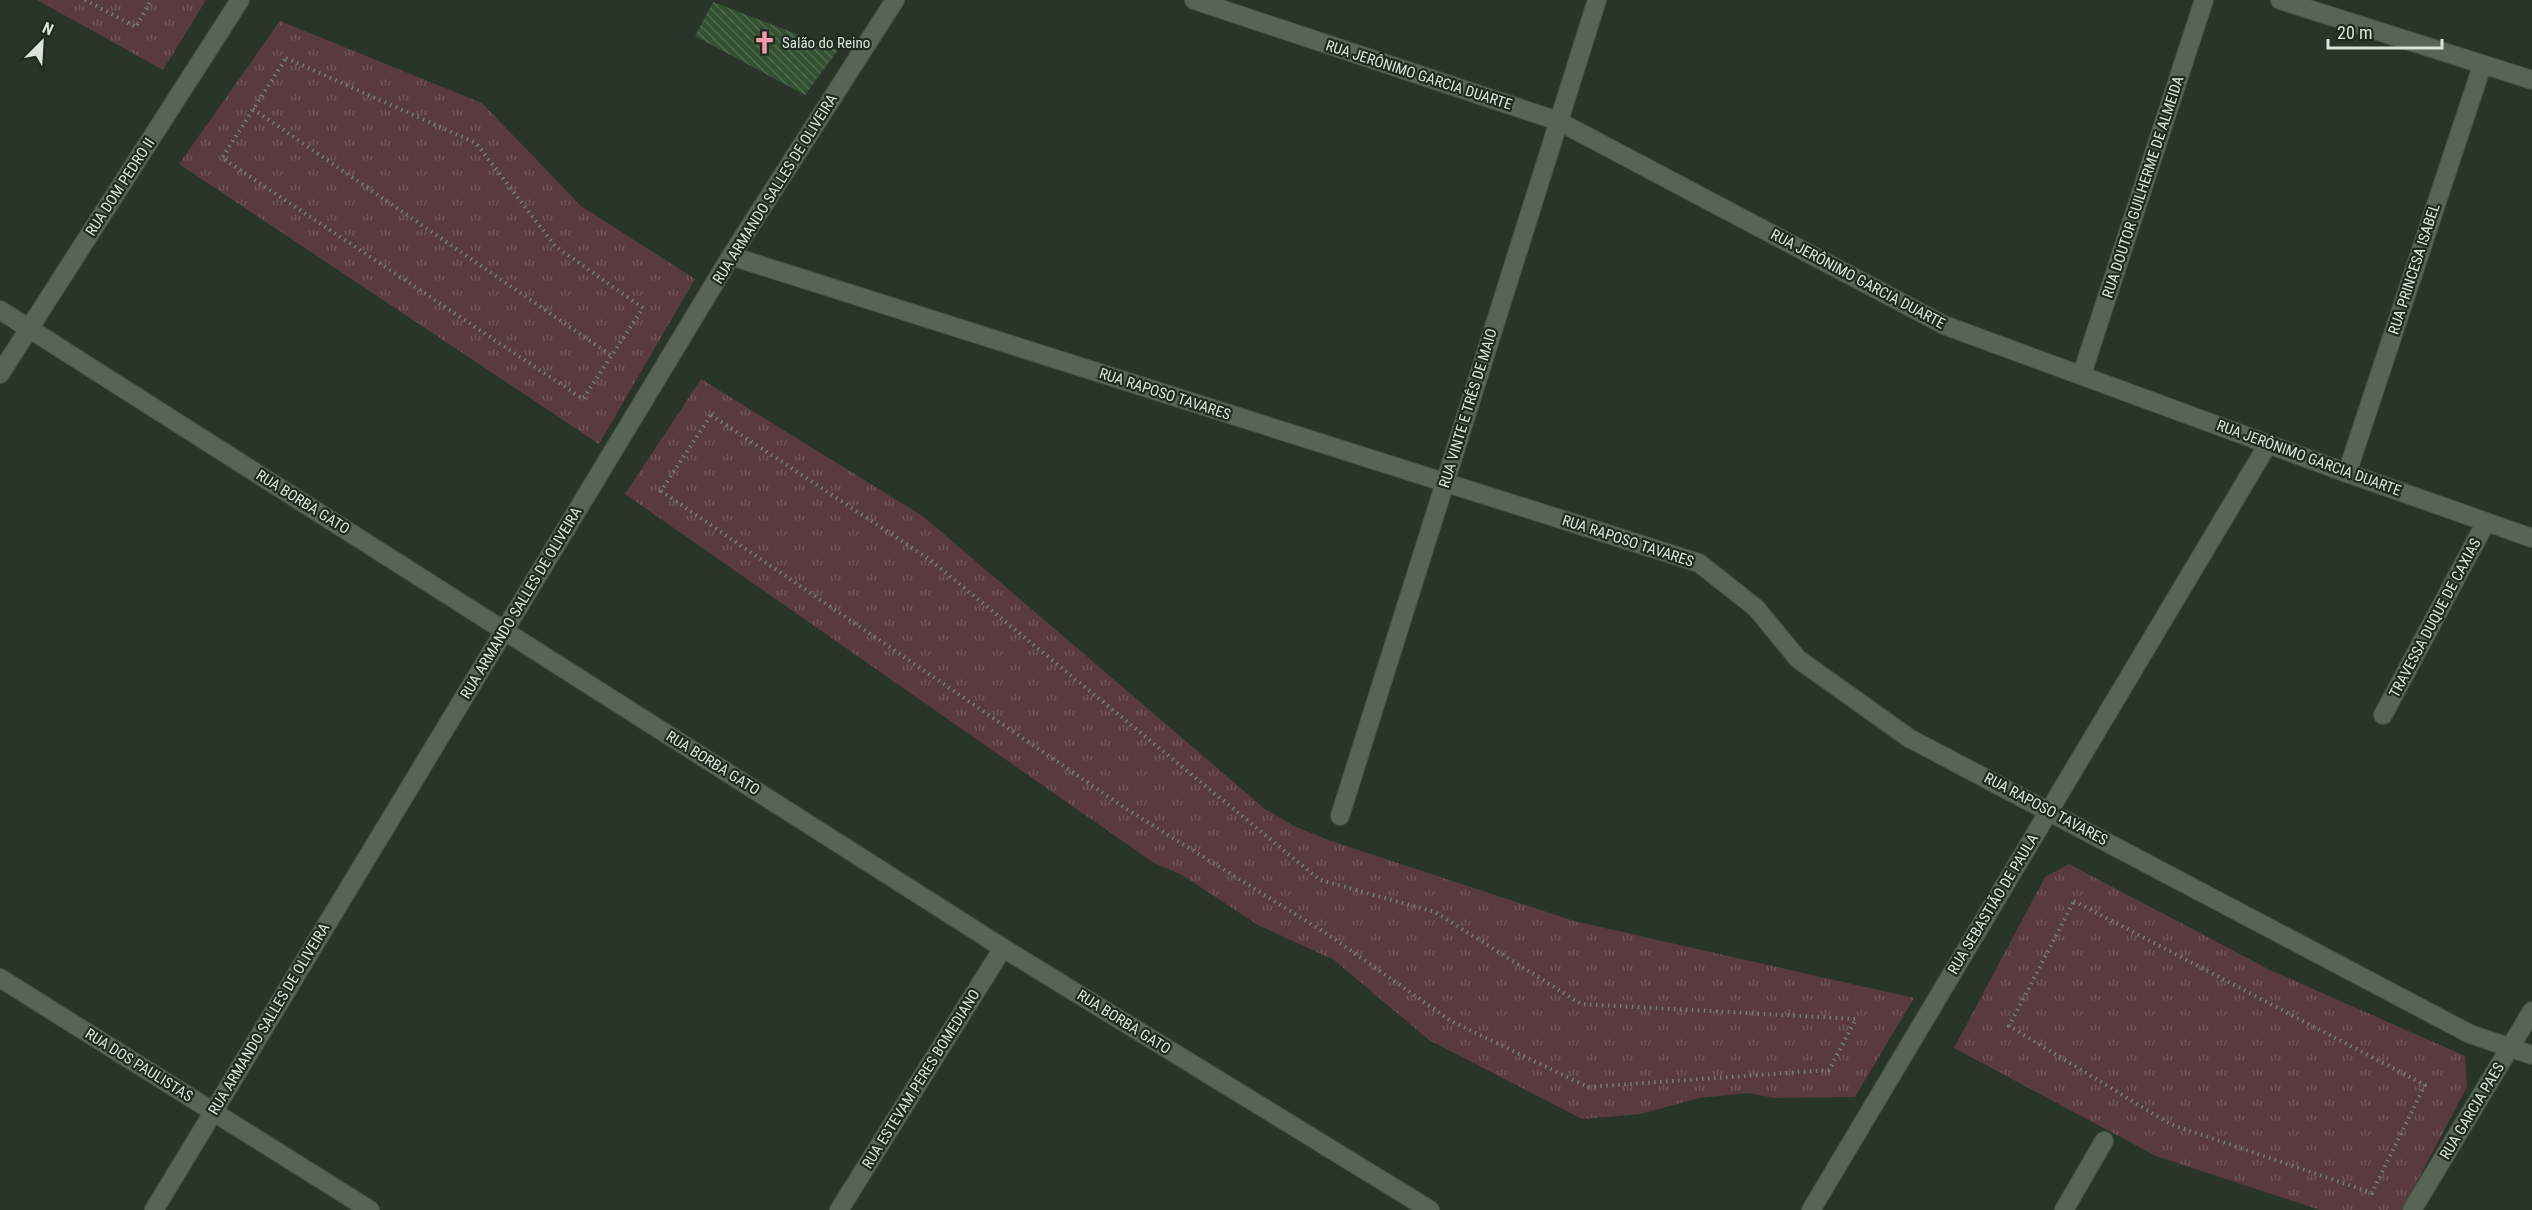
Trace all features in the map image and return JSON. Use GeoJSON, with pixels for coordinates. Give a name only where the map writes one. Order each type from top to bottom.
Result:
{"type":"FeatureCollection","features":[{"type":"Feature","properties":{"kind":"street","name":"RUA DOM PEDRO II"},"geometry":{"type":"LineString","coordinates":[[0,374],[240,0]]}},
{"type":"Feature","properties":{"kind":"street","name":"RUA ARMANDO SALLES DE OLIVEIRA"},"geometry":{"type":"LineString","coordinates":[[154,1210],[731,256],[895,0]]}},
{"type":"Feature","properties":{"kind":"street","name":"RUA JERÔNIMO GARCIA DUARTE"},"geometry":{"type":"LineString","coordinates":[[1194,0],[1558,121],[1944,325],[2347,473],[2532,538]]}},
{"type":"Feature","properties":{"kind":"street","name":"RUA VINTE E TRÊS DE MAIO"},"geometry":{"type":"LineString","coordinates":[[1340,816],[1597,0]]}},
{"type":"Feature","properties":{"kind":"street","name":"RUA DOUTOR GUILHERME DE ALMEIDA"},"geometry":{"type":"LineString","coordinates":[[2082,374],[2204,0]]}},
{"type":"Feature","properties":{"kind":"street"},"geometry":{"type":"LineString","coordinates":[[2280,0],[2532,80]]}},
{"type":"Feature","properties":{"kind":"street","name":"RUA PRINCESA ISABEL"},"geometry":{"type":"LineString","coordinates":[[2347,473],[2482,66]]}},
{"type":"Feature","properties":{"kind":"street","name":"RUA RAPOSO TAVARES"},"geometry":{"type":"LineString","coordinates":[[731,256],[1699,562],[1756,608],[1798,659],[1910,738],[2470,1034],[2532,1055]]}},
{"type":"Feature","properties":{"kind":"street","name":"RUA BORBA GATO"},"geometry":{"type":"LineString","coordinates":[[0,310],[1003,948],[1430,1210]]}},
{"type":"Feature","properties":{"kind":"street","name":"RUA SEBASTIÃO DE PAULA"},"geometry":{"type":"LineString","coordinates":[[1811,1210],[2268,444]]}},
{"type":"Feature","properties":{"kind":"street","name":"TRAVESSA DUQUE DE CAXIAS"},"geometry":{"type":"LineString","coordinates":[[2384,715],[2486,522]]}},
{"type":"Feature","properties":{"kind":"street","name":"RUA ESTEVAM PERES BOMEDIANO"},"geometry":{"type":"LineString","coordinates":[[839,1210],[1003,948]]}},
{"type":"Feature","properties":{"kind":"street","name":"RUA DOS PAULISTAS"},"geometry":{"type":"LineString","coordinates":[[0,978],[370,1210]]}},
{"type":"Feature","properties":{"kind":"street","name":"RUA GARCIA PAES"},"geometry":{"type":"LineString","coordinates":[[2412,1210],[2532,1011]]}},
{"type":"Feature","properties":{"kind":"street"},"geometry":{"type":"LineString","coordinates":[[2064,1210],[2104,1141]]}},
{"type":"Feature","properties":{"kind":"path"},"geometry":{"type":"LineString","coordinates":[[85,0],[136,27],[151,0]]}},
{"type":"Feature","properties":{"kind":"path"},"geometry":{"type":"LineString","coordinates":[[286,58],[476,143],[555,246],[643,308],[612,356],[583,399],[222,158],[286,58]]}},
{"type":"Feature","properties":{"kind":"path"},"geometry":{"type":"LineString","coordinates":[[253,109],[612,356]]}},
{"type":"Feature","properties":{"kind":"path"},"geometry":{"type":"LineString","coordinates":[[711,416],[929,559],[1320,880],[1435,912],[1581,1004],[1856,1019],[1829,1070],[1588,1087],[1451,1021],[1327,934],[1125,808],[661,491],[711,416]]}},
{"type":"Feature","properties":{"kind":"path"},"geometry":{"type":"LineString","coordinates":[[2074,901],[2425,1085],[2372,1193],[2170,1124],[2009,1026],[2074,901]]}},
{"type":"Feature","properties":{"kind":"green space"},"geometry":{"type":"Polygon","coordinates":[[[37,0],[206,0],[163,70],[37,0]]]}},
{"type":"Feature","properties":{"kind":"green space"},"geometry":{"type":"Polygon","coordinates":[[[280,21],[482,103],[581,206],[695,279],[599,444],[179,164],[280,21]]]}},
{"type":"Feature","properties":{"kind":"green space"},"geometry":{"type":"Polygon","coordinates":[[[701,379],[924,517],[1265,809],[1294,826],[1331,841],[1574,921],[1914,998],[1855,1097],[1774,1098],[1749,1093],[1699,1098],[1640,1114],[1582,1119],[1429,1040],[1334,960],[1258,925],[1182,875],[1154,863],[625,494],[701,379]]]}},
{"type":"Feature","properties":{"kind":"green space"},"geometry":{"type":"Polygon","coordinates":[[[2069,864],[2270,970],[2465,1056],[2467,1087],[2402,1210],[2320,1210],[2156,1156],[1954,1048],[2045,877],[2069,864]]]}},
{"type":"Feature","properties":{"kind":"building","name":"Salão do Reino"},"geometry":{"type":"Polygon","coordinates":[[[713,2],[838,50],[805,95],[695,36],[713,2]]]}},
{"type":"Feature","properties":{"kind":"place","name":"Salão do Reino"},"geometry":{"type":"Point","coordinates":[764,43]}}]}
